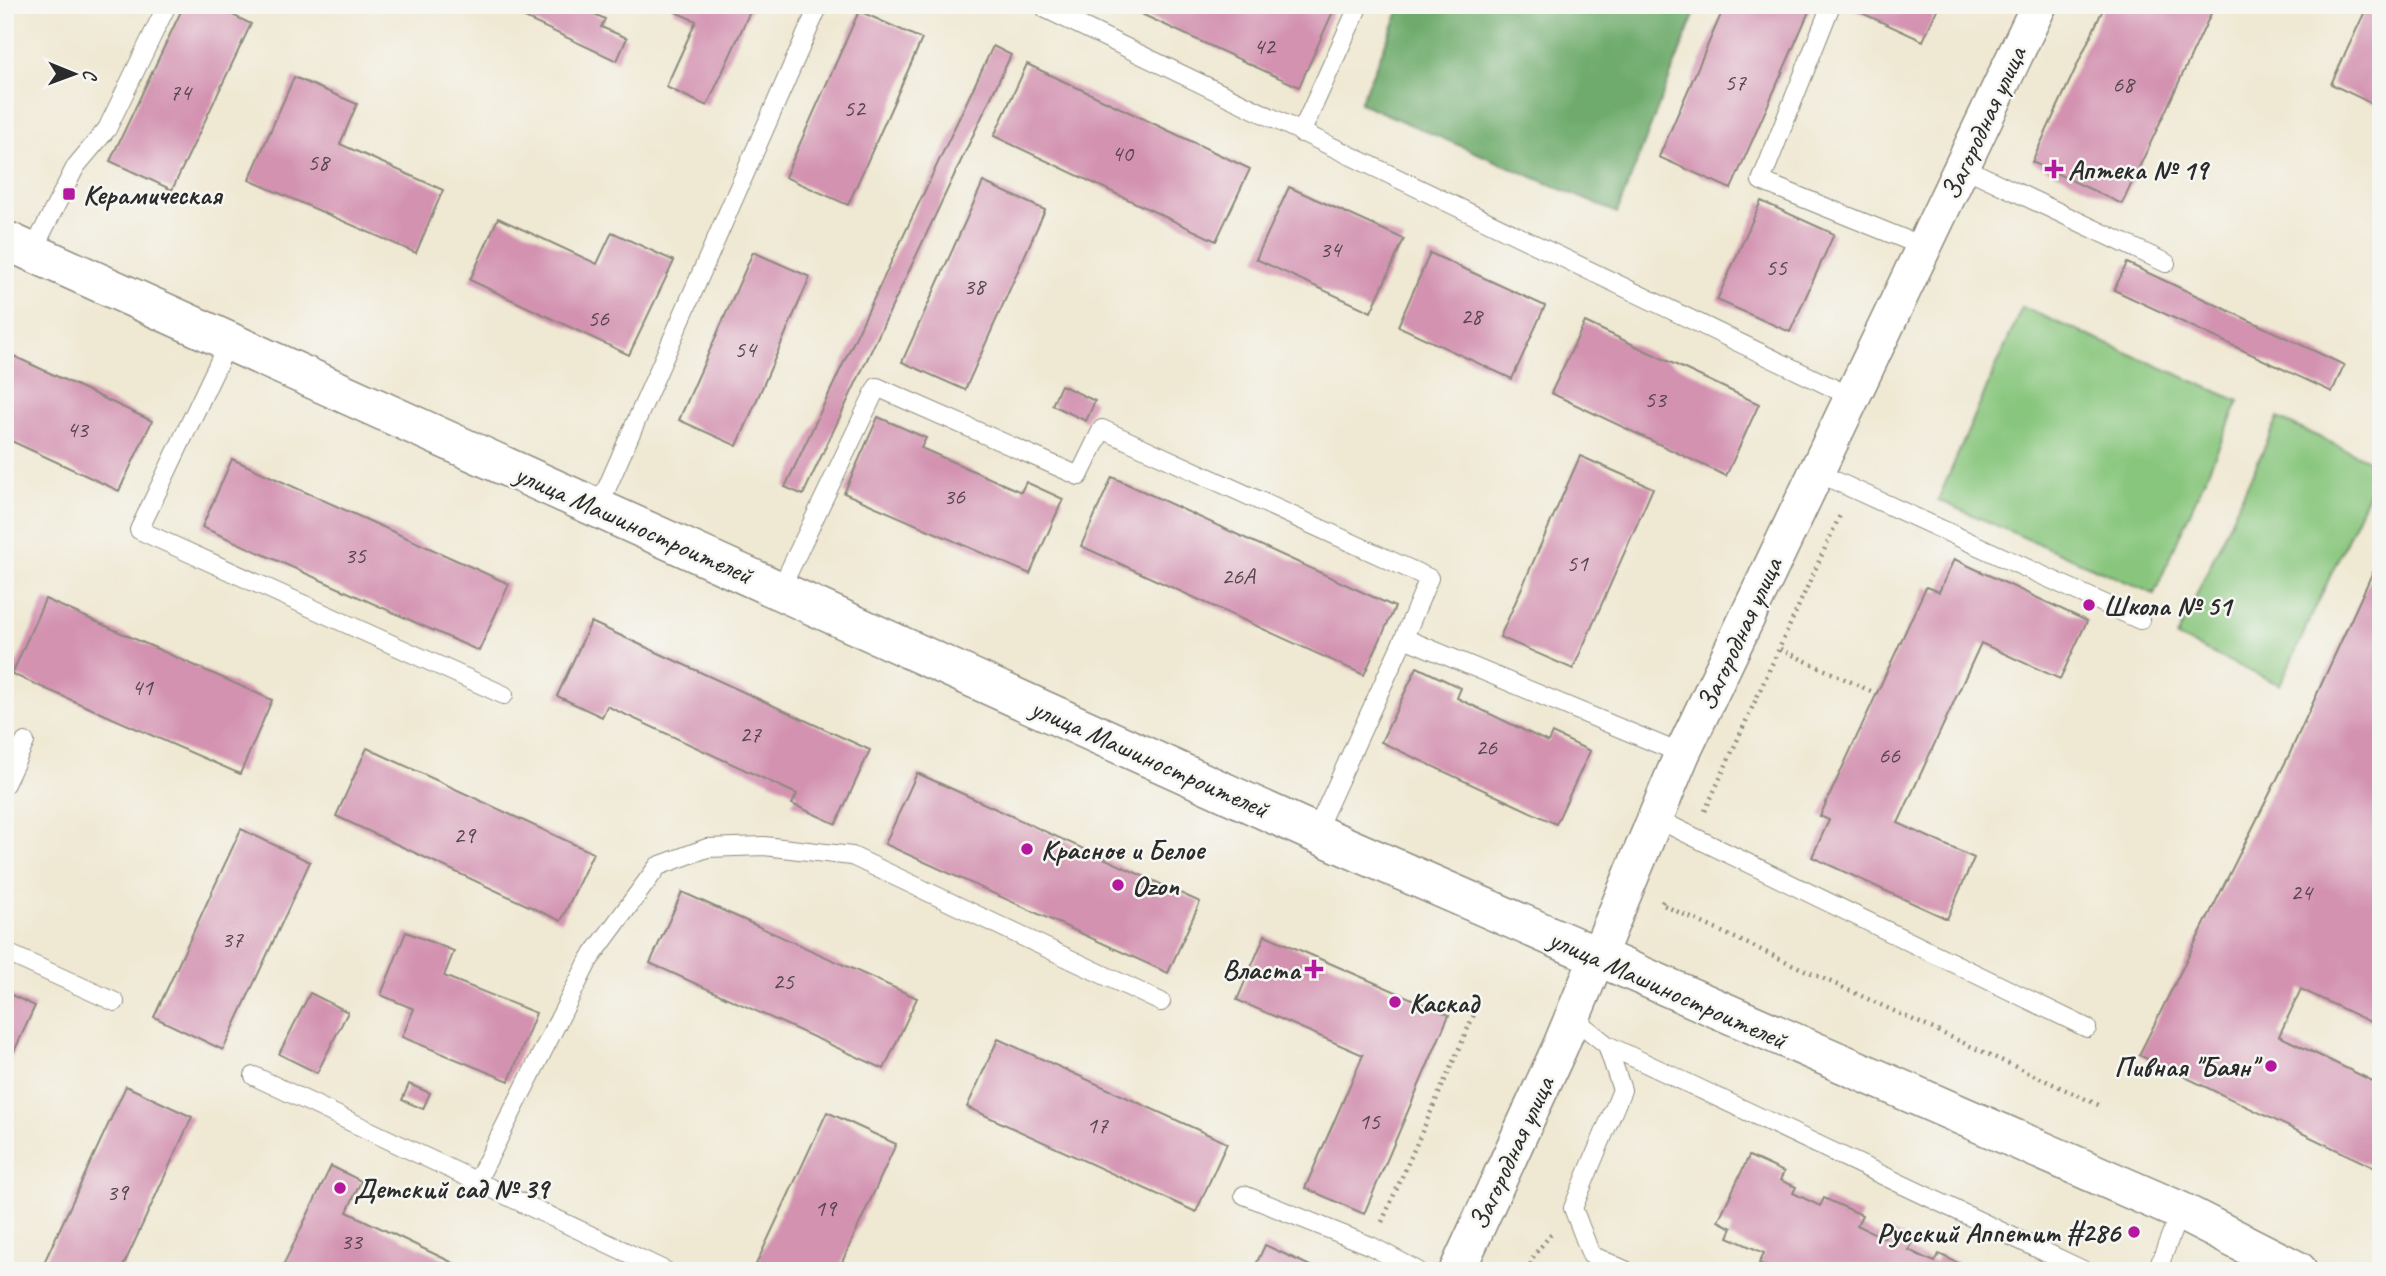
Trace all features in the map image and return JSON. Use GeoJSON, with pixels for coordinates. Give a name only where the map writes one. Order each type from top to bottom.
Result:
{"type":"FeatureCollection","features":[{"type":"Feature","properties":{"kind":"street","name":"Загородная улица"},"geometry":{"type":"LineString","coordinates":[[1457,1271],[1597,958],[1653,817],[2039,5]]}},
{"type":"Feature","properties":{"kind":"street","name":"улица Машиностроителей"},"geometry":{"type":"LineString","coordinates":[[19,246],[1315,833],[2180,1212],[2298,1271]]}},
{"type":"Feature","properties":{"kind":"lane"},"geometry":{"type":"LineString","coordinates":[[19,246],[76,166],[107,129],[167,5]]}},
{"type":"Feature","properties":{"kind":"lane"},"geometry":{"type":"LineString","coordinates":[[598,509],[819,5]]}},
{"type":"Feature","properties":{"kind":"lane"},"geometry":{"type":"LineString","coordinates":[[1045,5],[1046,9],[1301,133],[1852,397]]}},
{"type":"Feature","properties":{"kind":"lane"},"geometry":{"type":"LineString","coordinates":[[1301,133],[1359,5]]}},
{"type":"Feature","properties":{"kind":"lane"},"geometry":{"type":"LineString","coordinates":[[1831,5],[1760,181],[1924,247]]}},
{"type":"Feature","properties":{"kind":"lane"},"geometry":{"type":"LineString","coordinates":[[1963,167],[2166,263]]}},
{"type":"Feature","properties":{"kind":"lane"},"geometry":{"type":"LineString","coordinates":[[229,341],[139,530],[504,695]]}},
{"type":"Feature","properties":{"kind":"lane"},"geometry":{"type":"LineString","coordinates":[[780,590],[877,387],[1079,476],[1102,429],[1429,578],[1315,833]]}},
{"type":"Feature","properties":{"kind":"lane"},"geometry":{"type":"LineString","coordinates":[[1816,472],[2140,620]]}},
{"type":"Feature","properties":{"kind":"lane"},"geometry":{"type":"LineString","coordinates":[[1404,638],[1682,754]]}},
{"type":"Feature","properties":{"kind":"lane"},"geometry":{"type":"LineString","coordinates":[[5,784],[25,742]]}},
{"type":"Feature","properties":{"kind":"lane"},"geometry":{"type":"LineString","coordinates":[[1653,817],[2087,1028]]}},
{"type":"Feature","properties":{"kind":"lane"},"geometry":{"type":"LineString","coordinates":[[477,1181],[589,960],[658,866],[708,848],[764,846],[852,856],[1161,1002]]}},
{"type":"Feature","properties":{"kind":"lane"},"geometry":{"type":"LineString","coordinates":[[5,952],[115,1002]]}},
{"type":"Feature","properties":{"kind":"lane"},"geometry":{"type":"LineString","coordinates":[[1571,1016],[1607,1045],[2085,1271]]}},
{"type":"Feature","properties":{"kind":"lane"},"geometry":{"type":"LineString","coordinates":[[1607,1045],[1622,1090],[1573,1208],[1591,1255],[1627,1271]]}},
{"type":"Feature","properties":{"kind":"lane"},"geometry":{"type":"LineString","coordinates":[[254,1076],[666,1271]]}},
{"type":"Feature","properties":{"kind":"lane"},"geometry":{"type":"LineString","coordinates":[[1244,1195],[1371,1246],[1418,1271]]}},
{"type":"Feature","properties":{"kind":"lane"},"geometry":{"type":"LineString","coordinates":[[2157,1271],[2180,1212]]}},
{"type":"Feature","properties":{"kind":"path"},"geometry":{"type":"LineString","coordinates":[[1693,836],[1853,487]]}},
{"type":"Feature","properties":{"kind":"path"},"geometry":{"type":"LineString","coordinates":[[1780,649],[1877,694]]}},
{"type":"Feature","properties":{"kind":"path"},"geometry":{"type":"LineString","coordinates":[[1667,891],[1661,904],[2103,1107]]}},
{"type":"Feature","properties":{"kind":"path"},"geometry":{"type":"LineString","coordinates":[[1371,1246],[1476,1010]]}},
{"type":"Feature","properties":{"kind":"path"},"geometry":{"type":"LineString","coordinates":[[1528,1271],[1534,1255],[1573,1208]]}},
{"type":"Feature","properties":{"kind":"green space"},"geometry":{"type":"Polygon","coordinates":[[[1402,5],[1698,5],[1617,213],[1360,103],[1402,5]]]}},
{"type":"Feature","properties":{"kind":"green space"},"geometry":{"type":"Polygon","coordinates":[[[2022,307],[2239,401],[2154,594],[1938,500],[2022,307]]]}},
{"type":"Feature","properties":{"kind":"green space"},"geometry":{"type":"Polygon","coordinates":[[[2278,418],[2381,466],[2280,685],[2177,637],[2278,418]]]}},
{"type":"Feature","properties":{"kind":"building"},"geometry":{"type":"Polygon","coordinates":[[[184,5],[212,5],[251,24],[172,190],[110,161],[184,5]]]}},
{"type":"Feature","properties":{"kind":"building"},"geometry":{"type":"Polygon","coordinates":[[[497,5],[576,5],[605,19],[601,27],[627,38],[617,61],[497,5]]]}},
{"type":"Feature","properties":{"kind":"building"},"geometry":{"type":"Polygon","coordinates":[[[675,5],[753,5],[707,106],[666,87],[696,21],[673,11],[675,5]]]}},
{"type":"Feature","properties":{"kind":"building"},"geometry":{"type":"Polygon","coordinates":[[[1122,5],[1336,5],[1299,87],[1122,5]]]}},
{"type":"Feature","properties":{"kind":"building"},"geometry":{"type":"Polygon","coordinates":[[[1725,5],[1811,7],[1731,189],[1659,157],[1725,5]]]}},
{"type":"Feature","properties":{"kind":"building"},"geometry":{"type":"Polygon","coordinates":[[[1852,5],[1939,5],[1923,41],[1851,8],[1852,5]]]}},
{"type":"Feature","properties":{"kind":"building"},"geometry":{"type":"Polygon","coordinates":[[[2105,5],[2215,5],[2122,204],[2032,162],[2105,5]]]}},
{"type":"Feature","properties":{"kind":"building"},"geometry":{"type":"Polygon","coordinates":[[[2368,5],[2381,5],[2381,108],[2331,84],[2368,5]]]}},
{"type":"Feature","properties":{"kind":"building"},"geometry":{"type":"Polygon","coordinates":[[[859,11],[922,39],[848,205],[785,177],[859,11]]]}},
{"type":"Feature","properties":{"kind":"building"},"geometry":{"type":"Polygon","coordinates":[[[993,46],[1011,55],[803,495],[785,487],[993,46]]]}},
{"type":"Feature","properties":{"kind":"building"},"geometry":{"type":"Polygon","coordinates":[[[1027,64],[1250,169],[1216,241],[994,136],[1027,64]]]}},
{"type":"Feature","properties":{"kind":"building"},"geometry":{"type":"Polygon","coordinates":[[[294,77],[357,104],[340,144],[443,190],[416,253],[249,180],[294,77]]]}},
{"type":"Feature","properties":{"kind":"building"},"geometry":{"type":"Polygon","coordinates":[[[983,182],[1045,210],[965,390],[902,362],[983,182]]]}},
{"type":"Feature","properties":{"kind":"building"},"geometry":{"type":"Polygon","coordinates":[[[1289,187],[1404,239],[1371,312],[1256,259],[1289,187]]]}},
{"type":"Feature","properties":{"kind":"building"},"geometry":{"type":"Polygon","coordinates":[[[1761,201],[1834,234],[1790,332],[1717,300],[1761,201]]]}},
{"type":"Feature","properties":{"kind":"building"},"geometry":{"type":"Polygon","coordinates":[[[498,218],[597,264],[612,232],[674,261],[629,355],[470,280],[498,218]]]}},
{"type":"Feature","properties":{"kind":"building"},"geometry":{"type":"Polygon","coordinates":[[[753,252],[810,277],[737,446],[679,420],[753,252]]]}},
{"type":"Feature","properties":{"kind":"building"},"geometry":{"type":"Polygon","coordinates":[[[1430,253],[1545,306],[1512,379],[1398,326],[1430,253]]]}},
{"type":"Feature","properties":{"kind":"building"},"geometry":{"type":"Polygon","coordinates":[[[2127,263],[2344,365],[2332,392],[2114,290],[2127,263]]]}},
{"type":"Feature","properties":{"kind":"building"},"geometry":{"type":"Polygon","coordinates":[[[1585,322],[1759,404],[1726,476],[1551,393],[1585,322]]]}},
{"type":"Feature","properties":{"kind":"building"},"geometry":{"type":"Polygon","coordinates":[[[5,352],[152,421],[119,491],[5,438],[5,352]]]}},
{"type":"Feature","properties":{"kind":"building"},"geometry":{"type":"Polygon","coordinates":[[[1061,385],[1095,401],[1086,421],[1052,405],[1061,385]]]}},
{"type":"Feature","properties":{"kind":"building"},"geometry":{"type":"Polygon","coordinates":[[[878,417],[926,438],[921,448],[1021,492],[1026,482],[1063,499],[1030,574],[844,493],[878,417]]]}},
{"type":"Feature","properties":{"kind":"building"},"geometry":{"type":"Polygon","coordinates":[[[1580,456],[1653,488],[1573,669],[1500,637],[1580,456]]]}},
{"type":"Feature","properties":{"kind":"building"},"geometry":{"type":"Polygon","coordinates":[[[232,459],[509,584],[479,651],[202,527],[232,459]]]}},
{"type":"Feature","properties":{"kind":"building"},"geometry":{"type":"Polygon","coordinates":[[[1112,477],[1395,607],[1364,675],[1081,546],[1112,477]]]}},
{"type":"Feature","properties":{"kind":"building"},"geometry":{"type":"Polygon","coordinates":[[[2381,554],[2381,1027],[2301,989],[2279,1036],[2381,1085],[2381,1171],[2139,1055],[2289,755],[2381,554]]]}},
{"type":"Feature","properties":{"kind":"building"},"geometry":{"type":"Polygon","coordinates":[[[1954,559],[2087,621],[2060,679],[1981,643],[1898,823],[1974,858],[1947,919],[1812,857],[1829,820],[1820,816],[1926,587],[1939,592],[1954,559]]]}},
{"type":"Feature","properties":{"kind":"building"},"geometry":{"type":"Polygon","coordinates":[[[45,599],[272,700],[240,774],[12,674],[45,599]]]}},
{"type":"Feature","properties":{"kind":"building"},"geometry":{"type":"Polygon","coordinates":[[[591,622],[870,750],[836,824],[792,804],[797,794],[607,706],[602,717],[557,696],[591,622]]]}},
{"type":"Feature","properties":{"kind":"building"},"geometry":{"type":"Polygon","coordinates":[[[1417,667],[1461,688],[1457,698],[1548,742],[1552,733],[1590,751],[1556,824],[1381,742],[1417,667]]]}},
{"type":"Feature","properties":{"kind":"building"},"geometry":{"type":"Polygon","coordinates":[[[367,748],[593,853],[561,921],[336,816],[367,748]]]}},
{"type":"Feature","properties":{"kind":"building"},"geometry":{"type":"Polygon","coordinates":[[[917,773],[1200,902],[1168,973],[885,844],[917,773]]]}},
{"type":"Feature","properties":{"kind":"building"},"geometry":{"type":"Polygon","coordinates":[[[241,829],[310,862],[223,1050],[154,1017],[241,829]]]}},
{"type":"Feature","properties":{"kind":"building"},"geometry":{"type":"Polygon","coordinates":[[[682,892],[917,998],[884,1069],[650,963],[682,892]]]}},
{"type":"Feature","properties":{"kind":"building"},"geometry":{"type":"Polygon","coordinates":[[[406,932],[454,951],[444,976],[536,1013],[509,1081],[402,1037],[414,1009],[381,995],[406,932]]]}},
{"type":"Feature","properties":{"kind":"building"},"geometry":{"type":"Polygon","coordinates":[[[1265,935],[1449,1015],[1364,1214],[1305,1188],[1363,1055],[1237,1000],[1265,935]]]}},
{"type":"Feature","properties":{"kind":"building"},"geometry":{"type":"Polygon","coordinates":[[[5,992],[35,1006],[5,1071],[5,992]]]}},
{"type":"Feature","properties":{"kind":"building"},"geometry":{"type":"Polygon","coordinates":[[[310,993],[348,1012],[317,1073],[279,1054],[310,993]]]}},
{"type":"Feature","properties":{"kind":"building"},"geometry":{"type":"Polygon","coordinates":[[[998,1039],[1227,1143],[1196,1212],[967,1107],[998,1039]]]}},
{"type":"Feature","properties":{"kind":"building"},"geometry":{"type":"Polygon","coordinates":[[[409,1084],[430,1093],[423,1109],[402,1100],[409,1084]]]}},
{"type":"Feature","properties":{"kind":"building"},"geometry":{"type":"Polygon","coordinates":[[[126,1086],[192,1117],[121,1271],[51,1271],[42,1267],[126,1086]]]}},
{"type":"Feature","properties":{"kind":"building"},"geometry":{"type":"Polygon","coordinates":[[[827,1112],[896,1144],[838,1271],[753,1271],[827,1112]]]}},
{"type":"Feature","properties":{"kind":"building"},"geometry":{"type":"Polygon","coordinates":[[[1749,1156],[1784,1172],[1780,1180],[1796,1187],[1793,1193],[1820,1206],[1824,1198],[1862,1215],[1857,1225],[1884,1238],[1888,1230],[1913,1241],[1909,1250],[1923,1257],[1935,1262],[1939,1254],[1975,1271],[1776,1271],[1759,1263],[1764,1253],[1728,1237],[1732,1228],[1718,1221],[1749,1156]]]}},
{"type":"Feature","properties":{"kind":"building"},"geometry":{"type":"Polygon","coordinates":[[[331,1166],[361,1181],[347,1212],[470,1271],[281,1270],[331,1166]]]}},
{"type":"Feature","properties":{"kind":"building"},"geometry":{"type":"Polygon","coordinates":[[[1265,1245],[1321,1271],[1253,1271],[1265,1245]]]}},
{"type":"Feature","properties":{"kind":"place","name":"Аптека № 19"},"geometry":{"type":"Point","coordinates":[2054,169]}},
{"type":"Feature","properties":{"kind":"place","name":"Керамическая"},"geometry":{"type":"Point","coordinates":[69,194]}},
{"type":"Feature","properties":{"kind":"place","name":"Школа № 51"},"geometry":{"type":"Point","coordinates":[2089,605]}},
{"type":"Feature","properties":{"kind":"place","name":"Красное и Белое"},"geometry":{"type":"Point","coordinates":[1027,849]}},
{"type":"Feature","properties":{"kind":"place","name":"Ozon"},"geometry":{"type":"Point","coordinates":[1118,885]}},
{"type":"Feature","properties":{"kind":"place","name":"Власта"},"geometry":{"type":"Point","coordinates":[1314,969]}},
{"type":"Feature","properties":{"kind":"place","name":"Каскад"},"geometry":{"type":"Point","coordinates":[1395,1002]}},
{"type":"Feature","properties":{"kind":"place","name":"Пивная \"Баян\""},"geometry":{"type":"Point","coordinates":[2271,1066]}},
{"type":"Feature","properties":{"kind":"place","name":"Детский сад № 39"},"geometry":{"type":"Point","coordinates":[340,1188]}},
{"type":"Feature","properties":{"kind":"place","name":"Русский Аппетит #286"},"geometry":{"type":"Point","coordinates":[2134,1232]}}]}
